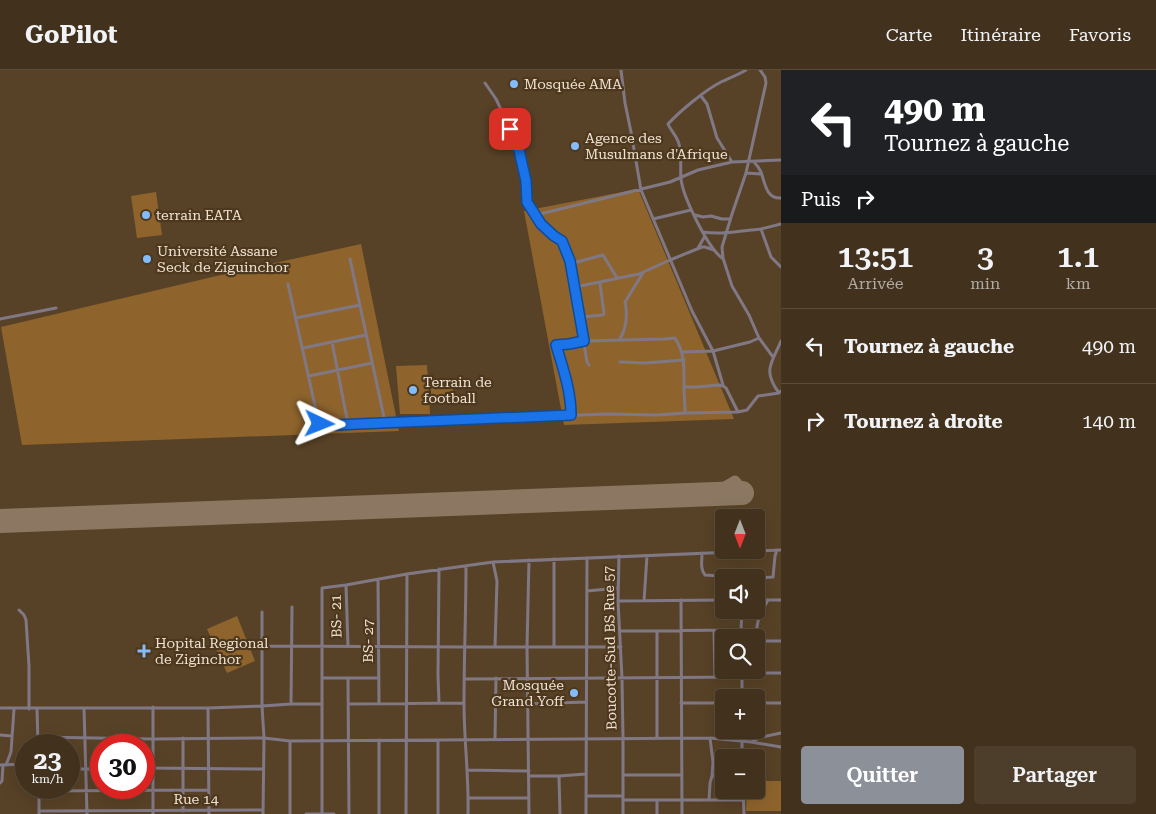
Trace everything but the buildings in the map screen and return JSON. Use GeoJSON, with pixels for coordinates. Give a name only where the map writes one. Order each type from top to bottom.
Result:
{"type":"FeatureCollection","features":[{"type":"Feature","properties":{"kind":"street"},"geometry":{"type":"LineString","coordinates":[[621,70],[641,190],[692,311],[712,351],[723,386],[726,388],[738,412]]}},
{"type":"Feature","properties":{"kind":"street"},"geometry":{"type":"LineString","coordinates":[[723,258],[714,250],[702,232],[682,189],[680,145],[668,124],[721,82],[746,70]]}},
{"type":"Feature","properties":{"kind":"street"},"geometry":{"type":"LineString","coordinates":[[760,70],[765,77],[766,83],[749,162],[722,245],[723,258],[732,286],[749,315],[759,338],[773,357]]}},
{"type":"Feature","properties":{"kind":"street"},"geometry":{"type":"LineString","coordinates":[[485,83],[496,99],[518,145],[526,181],[527,202],[541,224],[562,241],[570,261],[589,365]]}},
{"type":"Feature","properties":{"kind":"street"},"geometry":{"type":"LineString","coordinates":[[701,96],[707,104],[718,138],[732,162]]}},
{"type":"Feature","properties":{"kind":"street"},"geometry":{"type":"LineString","coordinates":[[536,215],[641,190],[670,182],[698,170],[732,162],[781,160]]}},
{"type":"Feature","properties":{"kind":"street"},"geometry":{"type":"LineString","coordinates":[[754,161],[760,169],[766,190],[774,197],[781,198]]}},
{"type":"Feature","properties":{"kind":"street"},"geometry":{"type":"LineString","coordinates":[[746,173],[762,174]]}},
{"type":"Feature","properties":{"kind":"street"},"geometry":{"type":"LineString","coordinates":[[653,219],[691,210]]}},
{"type":"Feature","properties":{"kind":"street"},"geometry":{"type":"LineString","coordinates":[[694,215],[730,219]]}},
{"type":"Feature","properties":{"kind":"street"},"geometry":{"type":"LineString","coordinates":[[702,232],[725,233],[761,229],[781,224]]}},
{"type":"Feature","properties":{"kind":"street"},"geometry":{"type":"LineString","coordinates":[[761,229],[771,257],[781,267]]}},
{"type":"Feature","properties":{"kind":"street"},"geometry":{"type":"LineString","coordinates":[[698,249],[705,236]]}},
{"type":"Feature","properties":{"kind":"street"},"geometry":{"type":"LineString","coordinates":[[575,287],[643,272],[705,247],[714,250]]}},
{"type":"Feature","properties":{"kind":"street"},"geometry":{"type":"LineString","coordinates":[[570,261],[577,262],[603,255],[617,278]]}},
{"type":"Feature","properties":{"kind":"street"},"geometry":{"type":"LineString","coordinates":[[350,260],[385,422]]}},
{"type":"Feature","properties":{"kind":"street"},"geometry":{"type":"LineString","coordinates":[[620,340],[624,333],[625,302],[643,272]]}},
{"type":"Feature","properties":{"kind":"street"},"geometry":{"type":"LineString","coordinates":[[580,317],[604,314],[600,282]]}},
{"type":"Feature","properties":{"kind":"street"},"geometry":{"type":"LineString","coordinates":[[288,284],[320,425],[571,415],[657,415],[738,412],[747,410],[758,396],[780,392]]}},
{"type":"Feature","properties":{"kind":"street"},"geometry":{"type":"LineString","coordinates":[[296,318],[360,305]]}},
{"type":"Feature","properties":{"kind":"street"},"geometry":{"type":"LineString","coordinates":[[0,319],[56,308]]}},
{"type":"Feature","properties":{"kind":"street"},"geometry":{"type":"LineString","coordinates":[[303,348],[366,335]]}},
{"type":"Feature","properties":{"kind":"street"},"geometry":{"type":"LineString","coordinates":[[571,415],[571,402],[556,345],[584,341],[675,338],[684,360],[685,413]]}},
{"type":"Feature","properties":{"kind":"street"},"geometry":{"type":"LineString","coordinates":[[682,352],[712,351],[759,338]]}},
{"type":"Feature","properties":{"kind":"street"},"geometry":{"type":"LineString","coordinates":[[780,392],[775,387],[770,366],[781,341]]}},
{"type":"Feature","properties":{"kind":"street"},"geometry":{"type":"LineString","coordinates":[[332,342],[348,424]]}},
{"type":"Feature","properties":{"kind":"street"},"geometry":{"type":"LineString","coordinates":[[620,362],[645,363],[684,360]]}},
{"type":"Feature","properties":{"kind":"street"},"geometry":{"type":"LineString","coordinates":[[309,376],[372,363]]}},
{"type":"Feature","properties":{"kind":"street"},"geometry":{"type":"LineString","coordinates":[[684,387],[723,386]]}},
{"type":"Feature","properties":{"kind":"street"},"geometry":{"type":"LineString","coordinates":[[322,814],[322,588],[493,562],[779,550]]}},
{"type":"Feature","properties":{"kind":"street"},"geometry":{"type":"LineString","coordinates":[[765,577],[773,577],[775,556],[779,550]]}},
{"type":"Feature","properties":{"kind":"street"},"geometry":{"type":"LineString","coordinates":[[702,553],[702,572],[705,576],[715,576]]}},
{"type":"Feature","properties":{"kind":"street","name":"Boucotte-Sud BS Rue 57"},"geometry":{"type":"LineString","coordinates":[[620,556],[618,602],[622,678],[623,814]]}},
{"type":"Feature","properties":{"kind":"street"},"geometry":{"type":"LineString","coordinates":[[644,601],[647,556]]}},
{"type":"Feature","properties":{"kind":"street"},"geometry":{"type":"LineString","coordinates":[[586,814],[587,558]]}},
{"type":"Feature","properties":{"kind":"street"},"geometry":{"type":"LineString","coordinates":[[554,559],[554,647]]}},
{"type":"Feature","properties":{"kind":"street"},"geometry":{"type":"LineString","coordinates":[[529,560],[527,647],[529,814]]}},
{"type":"Feature","properties":{"kind":"street"},"geometry":{"type":"LineString","coordinates":[[493,562],[497,581],[494,647]]}},
{"type":"Feature","properties":{"kind":"street"},"geometry":{"type":"LineString","coordinates":[[466,566],[464,703],[468,770],[468,814]]}},
{"type":"Feature","properties":{"kind":"street"},"geometry":{"type":"LineString","coordinates":[[439,569],[439,703]]}},
{"type":"Feature","properties":{"kind":"street"},"geometry":{"type":"LineString","coordinates":[[406,814],[407,574]]}},
{"type":"Feature","properties":{"kind":"street","name":"BS- 27"},"geometry":{"type":"LineString","coordinates":[[378,579],[378,704]]}},
{"type":"Feature","properties":{"kind":"street","name":"BS- 21"},"geometry":{"type":"LineString","coordinates":[[346,585],[348,646]]}},
{"type":"Feature","properties":{"kind":"street"},"geometry":{"type":"LineString","coordinates":[[587,591],[618,588]]}},
{"type":"Feature","properties":{"kind":"street"},"geometry":{"type":"LineString","coordinates":[[681,600],[682,814]]}},
{"type":"Feature","properties":{"kind":"street"},"geometry":{"type":"LineString","coordinates":[[618,602],[715,600]]}},
{"type":"Feature","properties":{"kind":"street"},"geometry":{"type":"LineString","coordinates":[[757,629],[759,616],[768,600],[781,600]]}},
{"type":"Feature","properties":{"kind":"street"},"geometry":{"type":"LineString","coordinates":[[291,704],[292,607]]}},
{"type":"Feature","properties":{"kind":"street"},"geometry":{"type":"LineString","coordinates":[[19,610],[26,620],[29,709]]}},
{"type":"Feature","properties":{"kind":"street"},"geometry":{"type":"LineString","coordinates":[[262,612],[264,738],[262,812]]}},
{"type":"Feature","properties":{"kind":"street"},"geometry":{"type":"LineString","coordinates":[[465,679],[715,677],[714,631],[620,631]]}},
{"type":"Feature","properties":{"kind":"street"},"geometry":{"type":"LineString","coordinates":[[657,631],[657,738]]}},
{"type":"Feature","properties":{"kind":"street"},"geometry":{"type":"LineString","coordinates":[[765,642],[781,641]]}},
{"type":"Feature","properties":{"kind":"street"},"geometry":{"type":"LineString","coordinates":[[262,646],[465,648],[621,646]]}},
{"type":"Feature","properties":{"kind":"street"},"geometry":{"type":"LineString","coordinates":[[765,673],[781,673]]}},
{"type":"Feature","properties":{"kind":"street"},"geometry":{"type":"LineString","coordinates":[[322,678],[379,678]]}},
{"type":"Feature","properties":{"kind":"street"},"geometry":{"type":"LineString","coordinates":[[348,678],[349,814]]}},
{"type":"Feature","properties":{"kind":"street"},"geometry":{"type":"LineString","coordinates":[[495,739],[496,678]]}},
{"type":"Feature","properties":{"kind":"street"},"geometry":{"type":"LineString","coordinates":[[528,704],[586,702]]}},
{"type":"Feature","properties":{"kind":"street"},"geometry":{"type":"LineString","coordinates":[[348,704],[464,703]]}},
{"type":"Feature","properties":{"kind":"street"},"geometry":{"type":"LineString","coordinates":[[682,704],[715,703]]}},
{"type":"Feature","properties":{"kind":"street"},"geometry":{"type":"LineString","coordinates":[[765,703],[781,703]]}},
{"type":"Feature","properties":{"kind":"street"},"geometry":{"type":"LineString","coordinates":[[0,708],[208,708],[322,704]]}},
{"type":"Feature","properties":{"kind":"street"},"geometry":{"type":"LineString","coordinates":[[0,783],[2,781],[3,765],[12,752],[14,708]]}},
{"type":"Feature","properties":{"kind":"street"},"geometry":{"type":"LineString","coordinates":[[36,708],[38,734]]}},
{"type":"Feature","properties":{"kind":"street"},"geometry":{"type":"LineString","coordinates":[[84,708],[87,812]]}},
{"type":"Feature","properties":{"kind":"street"},"geometry":{"type":"LineString","coordinates":[[153,708],[153,734]]}},
{"type":"Feature","properties":{"kind":"street"},"geometry":{"type":"LineString","coordinates":[[208,708],[209,812]]}},
{"type":"Feature","properties":{"kind":"street"},"geometry":{"type":"LineString","coordinates":[[751,742],[762,737],[781,733]]}},
{"type":"Feature","properties":{"kind":"street"},"geometry":{"type":"LineString","coordinates":[[0,735],[12,736]]}},
{"type":"Feature","properties":{"kind":"street"},"geometry":{"type":"LineString","coordinates":[[80,738],[90,738]]}},
{"type":"Feature","properties":{"kind":"street"},"geometry":{"type":"LineString","coordinates":[[183,738],[183,810]]}},
{"type":"Feature","properties":{"kind":"street"},"geometry":{"type":"LineString","coordinates":[[710,738],[713,762],[710,800]]}},
{"type":"Feature","properties":{"kind":"street"},"geometry":{"type":"LineString","coordinates":[[155,739],[438,740],[710,738],[781,747]]}},
{"type":"Feature","properties":{"kind":"street"},"geometry":{"type":"LineString","coordinates":[[290,740],[290,814]]}},
{"type":"Feature","properties":{"kind":"street"},"geometry":{"type":"LineString","coordinates":[[379,740],[380,814]]}},
{"type":"Feature","properties":{"kind":"street"},"geometry":{"type":"LineString","coordinates":[[438,740],[438,814]]}},
{"type":"Feature","properties":{"kind":"street"},"geometry":{"type":"LineString","coordinates":[[742,741],[742,749]]}},
{"type":"Feature","properties":{"kind":"street"},"geometry":{"type":"LineString","coordinates":[[155,768],[263,769]]}},
{"type":"Feature","properties":{"kind":"street"},"geometry":{"type":"LineString","coordinates":[[80,769],[90,769]]}},
{"type":"Feature","properties":{"kind":"street"},"geometry":{"type":"LineString","coordinates":[[468,770],[529,771]]}},
{"type":"Feature","properties":{"kind":"street"},"geometry":{"type":"LineString","coordinates":[[528,776],[586,774]]}},
{"type":"Feature","properties":{"kind":"street"},"geometry":{"type":"LineString","coordinates":[[623,774],[682,775]]}},
{"type":"Feature","properties":{"kind":"street"},"geometry":{"type":"LineString","coordinates":[[559,776],[560,814]]}},
{"type":"Feature","properties":{"kind":"street"},"geometry":{"type":"LineString","coordinates":[[80,790],[87,790]]}},
{"type":"Feature","properties":{"kind":"street"},"geometry":{"type":"LineString","coordinates":[[155,790],[208,790]]}},
{"type":"Feature","properties":{"kind":"street"},"geometry":{"type":"LineString","coordinates":[[586,796],[657,800],[744,800],[744,814]]}},
{"type":"Feature","properties":{"kind":"street"},"geometry":{"type":"LineString","coordinates":[[468,798],[529,798]]}},
{"type":"Feature","properties":{"kind":"street"},"geometry":{"type":"LineString","coordinates":[[39,799],[39,812]]}},
{"type":"Feature","properties":{"kind":"street"},"geometry":{"type":"LineString","coordinates":[[153,799],[153,812]]}},
{"type":"Feature","properties":{"kind":"street"},"geometry":{"type":"LineString","coordinates":[[657,800],[657,814]]}},
{"type":"Feature","properties":{"kind":"street","name":"Rue 14"},"geometry":{"type":"LineString","coordinates":[[39,812],[175,812],[183,810],[262,812]]}},
{"type":"Feature","properties":{"kind":"street"},"geometry":{"type":"LineString","coordinates":[[306,814],[334,814]]}},
{"type":"Feature","properties":{"kind":"shaded area"},"geometry":{"type":"Polygon","coordinates":[[[638,189],[734,419],[564,425],[524,211],[638,189]]]}},
{"type":"Feature","properties":{"kind":"shaded area","name":"terrain EATA"},"geometry":{"type":"Polygon","coordinates":[[[156,192],[162,235],[137,238],[131,196],[156,192]]]}},
{"type":"Feature","properties":{"kind":"shaded area"},"geometry":{"type":"Polygon","coordinates":[[[361,244],[399,431],[22,445],[1,327],[361,244]]]}},
{"type":"Feature","properties":{"kind":"shaded area","name":"Terrain de football"},"geometry":{"type":"Polygon","coordinates":[[[427,365],[430,414],[400,414],[396,366],[427,365]]]}},
{"type":"Feature","properties":{"kind":"shaded area"},"geometry":{"type":"Polygon","coordinates":[[[453,383],[453,400],[431,400],[431,384],[453,383]]]}},
{"type":"Feature","properties":{"kind":"shaded area"},"geometry":{"type":"Polygon","coordinates":[[[237,616],[255,661],[227,673],[207,629],[237,616]]]}},
{"type":"Feature","properties":{"kind":"shaded area"},"geometry":{"type":"Polygon","coordinates":[[[765,781],[781,781],[781,811],[746,811],[747,799],[765,799],[765,781]]]}},
{"type":"Feature","properties":{"kind":"taxiway"},"geometry":{"type":"LineString","coordinates":[[704,494],[718,490],[735,480],[740,488],[739,494],[731,498],[719,493]]}},
{"type":"Feature","properties":{"kind":"runway"},"geometry":{"type":"LineString","coordinates":[[0,521],[742,493]]}},
{"type":"Feature","properties":{"kind":"place","name":"Mosquée AMA"},"geometry":{"type":"Point","coordinates":[514,84]}},
{"type":"Feature","properties":{"kind":"place","name":"Agence des Musulmans d'Afrique"},"geometry":{"type":"Point","coordinates":[575,146]}},
{"type":"Feature","properties":{"kind":"place","name":"terrain EATA"},"geometry":{"type":"Point","coordinates":[146,215]}},
{"type":"Feature","properties":{"kind":"place","name":"Université Assane Seck de Ziguinchor"},"geometry":{"type":"Point","coordinates":[147,259]}},
{"type":"Feature","properties":{"kind":"place","name":"Terrain de football"},"geometry":{"type":"Point","coordinates":[413,390]}},
{"type":"Feature","properties":{"kind":"place","name":"Hopital Regional de Ziginchor"},"geometry":{"type":"Point","coordinates":[144,651]}},
{"type":"Feature","properties":{"kind":"place","name":"Mosquée Grand Yoff"},"geometry":{"type":"Point","coordinates":[574,693]}},
{"type":"Feature","properties":{"kind":"route"},"geometry":{"type":"LineString","coordinates":[[320,424],[335,425],[571,415],[571,402],[556,345],[584,341],[570,261],[562,241],[541,224],[527,202],[526,181],[518,145],[510,129]]}}]}
